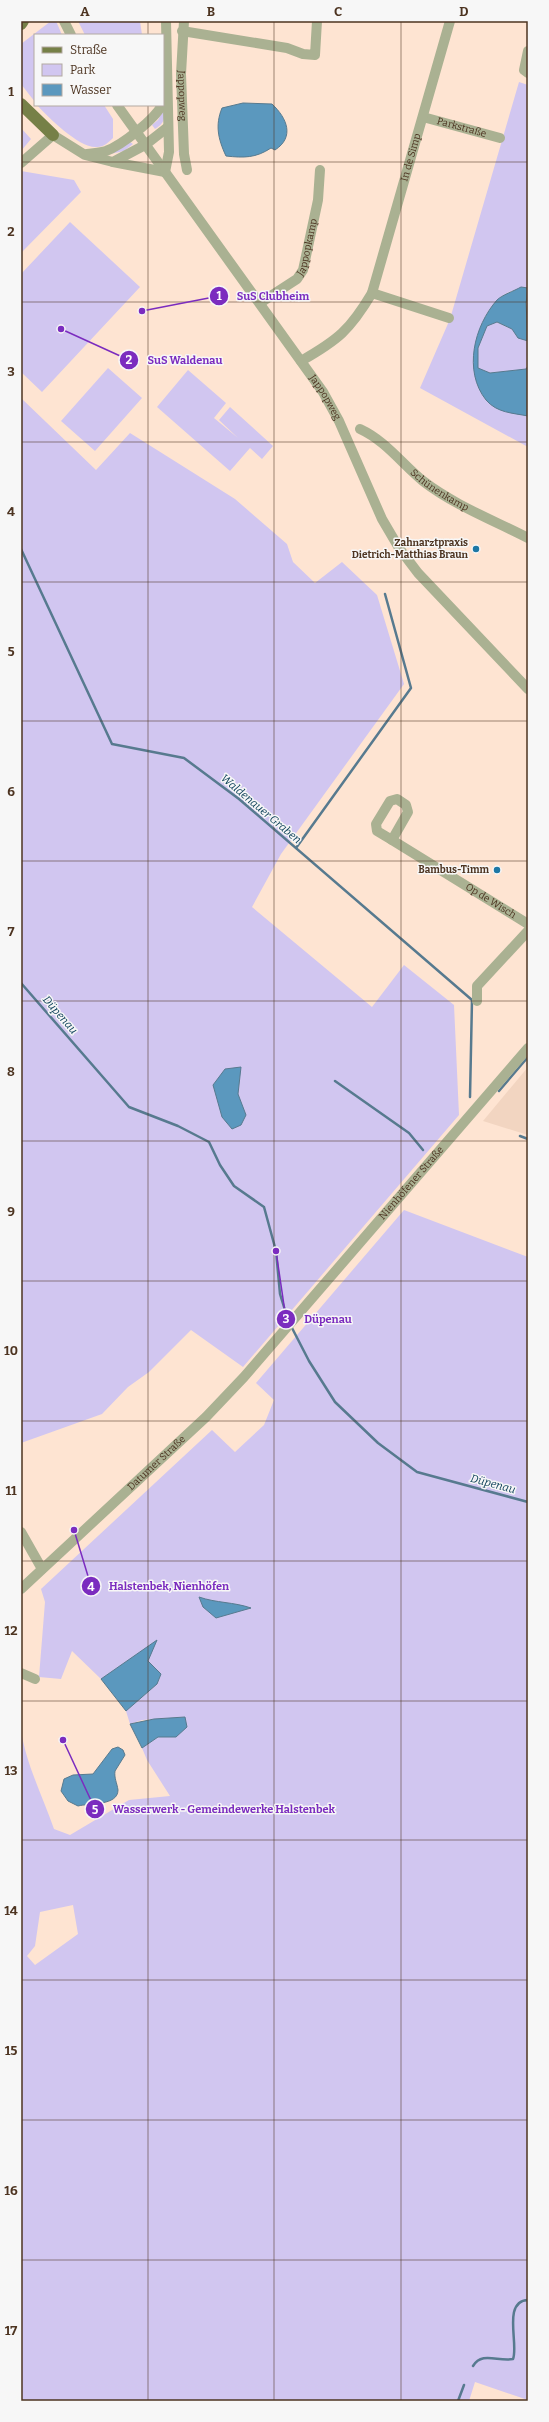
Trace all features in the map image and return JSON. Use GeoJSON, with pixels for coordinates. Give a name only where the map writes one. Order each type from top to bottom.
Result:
{"type":"FeatureCollection","features":[{"type":"Feature","properties":{"kind":"main road"},"geometry":{"type":"LineString","coordinates":[[21,104],[53,135]]}},
{"type":"Feature","properties":{"kind":"street"},"geometry":{"type":"LineString","coordinates":[[64,21],[70,34]]}},
{"type":"Feature","properties":{"kind":"street"},"geometry":{"type":"LineString","coordinates":[[21,163],[53,135],[86,155],[165,172],[169,152],[165,98],[166,21]]}},
{"type":"Feature","properties":{"kind":"street","name":"Jappopweg"},"geometry":{"type":"LineString","coordinates":[[184,21],[182,31],[182,114],[184,154],[187,170]]}},
{"type":"Feature","properties":{"kind":"street"},"geometry":{"type":"LineString","coordinates":[[182,31],[286,48],[303,54],[315,55],[317,21]]}},
{"type":"Feature","properties":{"kind":"street","name":"In de Simp"},"geometry":{"type":"LineString","coordinates":[[301,361],[344,333],[356,319],[372,293],[450,21]]}},
{"type":"Feature","properties":{"kind":"street"},"geometry":{"type":"LineString","coordinates":[[528,51],[524,64],[524,70],[528,73]]}},
{"type":"Feature","properties":{"kind":"street","name":"Jappopweg"},"geometry":{"type":"LineString","coordinates":[[118,106],[260,303],[332,407],[368,491],[399,548],[418,573],[528,689]]}},
{"type":"Feature","properties":{"kind":"street"},"geometry":{"type":"LineString","coordinates":[[86,155],[106,151],[158,113],[162,106]]}},
{"type":"Feature","properties":{"kind":"street","name":"Parkstraße"},"geometry":{"type":"LineString","coordinates":[[423,117],[500,138]]}},
{"type":"Feature","properties":{"kind":"street"},"geometry":{"type":"LineString","coordinates":[[113,162],[145,145],[168,127]]}},
{"type":"Feature","properties":{"kind":"street","name":"Jappopkamp"},"geometry":{"type":"LineString","coordinates":[[260,303],[293,282],[303,270],[318,200],[320,170]]}},
{"type":"Feature","properties":{"kind":"street"},"geometry":{"type":"LineString","coordinates":[[372,293],[449,318]]}},
{"type":"Feature","properties":{"kind":"street","name":"Schünenkamp"},"geometry":{"type":"LineString","coordinates":[[360,429],[374,436],[423,481],[452,500],[528,538]]}},
{"type":"Feature","properties":{"kind":"street","name":"Op de Wisch"},"geometry":{"type":"LineString","coordinates":[[392,840],[528,924]]}},
{"type":"Feature","properties":{"kind":"street"},"geometry":{"type":"LineString","coordinates":[[477,1001],[477,986],[528,931]]}},
{"type":"Feature","properties":{"kind":"street","name":"Nienhöfener Straße"},"geometry":{"type":"LineString","coordinates":[[285,1330],[528,1048]]}},
{"type":"Feature","properties":{"kind":"street","name":"Datumer Straße"},"geometry":{"type":"LineString","coordinates":[[21,1589],[206,1417],[285,1330]]}},
{"type":"Feature","properties":{"kind":"street"},"geometry":{"type":"LineString","coordinates":[[21,1532],[42,1569]]}},
{"type":"Feature","properties":{"kind":"street"},"geometry":{"type":"LineString","coordinates":[[21,1673],[35,1679]]}},
{"type":"Feature","properties":{"kind":"shaded area"},"geometry":{"type":"Polygon","coordinates":[[[528,1067],[528,1135],[483,1121],[528,1067]]]}},
{"type":"Feature","properties":{"kind":"green space"},"geometry":{"type":"Polygon","coordinates":[[[51,21],[56,21],[62,34],[34,34],[51,21]]]}},
{"type":"Feature","properties":{"kind":"green space"},"geometry":{"type":"Polygon","coordinates":[[[78,21],[140,21],[142,34],[84,34],[78,21]]]}},
{"type":"Feature","properties":{"kind":"green space"},"geometry":{"type":"Polygon","coordinates":[[[34,34],[34,101],[21,84],[21,44],[34,34]]]}},
{"type":"Feature","properties":{"kind":"green space"},"geometry":{"type":"Polygon","coordinates":[[[519,82],[528,85],[528,288],[512,291],[498,300],[487,314],[479,331],[475,350],[474,369],[478,386],[486,400],[496,408],[506,412],[528,416],[528,447],[420,388],[450,319],[519,82]]]}},
{"type":"Feature","properties":{"kind":"green space"},"geometry":{"type":"Polygon","coordinates":[[[38,106],[105,106],[113,119],[113,138],[100,147],[90,146],[73,138],[38,106]]]}},
{"type":"Feature","properties":{"kind":"green space"},"geometry":{"type":"Polygon","coordinates":[[[164,109],[165,116],[163,121],[155,129],[152,125],[158,120],[164,109]]]}},
{"type":"Feature","properties":{"kind":"green space"},"geometry":{"type":"Polygon","coordinates":[[[21,128],[31,139],[21,151],[21,128]]]}},
{"type":"Feature","properties":{"kind":"green space"},"geometry":{"type":"Polygon","coordinates":[[[130,142],[133,144],[124,151],[110,154],[130,142]]]}},
{"type":"Feature","properties":{"kind":"green space"},"geometry":{"type":"Polygon","coordinates":[[[21,171],[74,180],[81,192],[21,253],[21,171]]]}},
{"type":"Feature","properties":{"kind":"green space"},"geometry":{"type":"Polygon","coordinates":[[[70,222],[140,287],[42,392],[21,372],[21,274],[70,222]]]}},
{"type":"Feature","properties":{"kind":"green space"},"geometry":{"type":"Polygon","coordinates":[[[496,322],[512,329],[518,338],[528,341],[526,369],[490,373],[478,368],[478,348],[487,326],[496,322]]]}},
{"type":"Feature","properties":{"kind":"green space"},"geometry":{"type":"Polygon","coordinates":[[[108,368],[142,398],[95,451],[61,421],[108,368]]]}},
{"type":"Feature","properties":{"kind":"green space"},"geometry":{"type":"Polygon","coordinates":[[[188,370],[226,403],[214,418],[238,438],[219,420],[230,407],[273,446],[262,459],[250,448],[230,471],[157,407],[188,370]]]}},
{"type":"Feature","properties":{"kind":"green space"},"geometry":{"type":"Polygon","coordinates":[[[21,398],[96,470],[130,433],[235,499],[287,544],[293,562],[315,583],[342,562],[377,595],[404,684],[281,854],[252,907],[372,1007],[404,965],[454,1005],[459,1115],[243,1367],[191,1330],[149,1372],[128,1387],[102,1414],[21,1443],[21,398]]]}},
{"type":"Feature","properties":{"kind":"green space"},"geometry":{"type":"Polygon","coordinates":[[[404,1210],[528,1257],[528,2400],[475,2382],[469,2401],[21,2401],[21,1730],[23,1743],[31,1768],[54,1829],[70,1835],[129,1800],[170,1796],[147,1760],[142,1748],[158,1737],[176,1737],[185,1717],[142,1720],[130,1724],[126,1711],[157,1684],[161,1674],[147,1661],[156,1641],[101,1679],[72,1651],[61,1679],[39,1677],[45,1602],[41,1589],[212,1430],[235,1452],[264,1425],[274,1400],[256,1383],[404,1210]],[[73,1905],[40,1912],[35,1946],[27,1956],[35,1965],[78,1934],[73,1905]]]}},
{"type":"Feature","properties":{"kind":"water"},"geometry":{"type":"Polygon","coordinates":[[[243,103],[272,104],[282,115],[287,127],[287,133],[281,145],[275,150],[271,148],[260,154],[250,156],[226,156],[218,132],[220,114],[222,108],[243,103]]]}},
{"type":"Feature","properties":{"kind":"water"},"geometry":{"type":"Polygon","coordinates":[[[521,287],[528,288],[526,303],[528,341],[518,338],[512,329],[497,322],[487,326],[478,348],[478,368],[490,373],[526,369],[528,366],[528,416],[506,412],[495,408],[490,404],[479,388],[473,362],[477,335],[489,311],[499,298],[521,287]]]}},
{"type":"Feature","properties":{"kind":"water"},"geometry":{"type":"Polygon","coordinates":[[[241,1067],[238,1094],[246,1115],[241,1125],[232,1129],[222,1117],[213,1085],[225,1069],[241,1067]]]}},
{"type":"Feature","properties":{"kind":"water"},"geometry":{"type":"Polygon","coordinates":[[[199,1597],[251,1608],[216,1618],[203,1607],[199,1597]]]}},
{"type":"Feature","properties":{"kind":"water"},"geometry":{"type":"Polygon","coordinates":[[[157,1640],[148,1661],[161,1674],[157,1684],[126,1711],[101,1679],[157,1640]]]}},
{"type":"Feature","properties":{"kind":"water"},"geometry":{"type":"Polygon","coordinates":[[[185,1717],[187,1727],[176,1737],[158,1737],[142,1748],[130,1724],[154,1719],[185,1717]]]}},
{"type":"Feature","properties":{"kind":"water"},"geometry":{"type":"Polygon","coordinates":[[[118,1747],[123,1750],[125,1755],[115,1771],[118,1790],[117,1795],[113,1799],[102,1803],[78,1806],[68,1801],[61,1791],[64,1779],[73,1775],[93,1774],[112,1749],[118,1747]]]}},
{"type":"Feature","properties":{"kind":"waterway","name":"Waldenauer Graben"},"geometry":{"type":"LineString","coordinates":[[21,549],[112,744],[184,758],[239,799],[472,1000],[470,1097]]}},
{"type":"Feature","properties":{"kind":"waterway"},"geometry":{"type":"LineString","coordinates":[[296,848],[411,688],[385,594]]}},
{"type":"Feature","properties":{"kind":"waterway","name":"Düpenau"},"geometry":{"type":"LineString","coordinates":[[21,983],[129,1107],[178,1126],[209,1142],[220,1165],[234,1186],[264,1207],[276,1251],[280,1294],[288,1320]]}},
{"type":"Feature","properties":{"kind":"waterway"},"geometry":{"type":"LineString","coordinates":[[499,1091],[528,1057]]}},
{"type":"Feature","properties":{"kind":"waterway"},"geometry":{"type":"LineString","coordinates":[[335,1081],[409,1133],[423,1150]]}},
{"type":"Feature","properties":{"kind":"waterway","name":"Waldenauer Graben"},"geometry":{"type":"LineString","coordinates":[[520,1136],[528,1139]]}},
{"type":"Feature","properties":{"kind":"waterway","name":"Düpenau"},"geometry":{"type":"LineString","coordinates":[[291,1326],[309,1361],[335,1402],[378,1443],[417,1472],[528,1502]]}},
{"type":"Feature","properties":{"kind":"waterway"},"geometry":{"type":"LineString","coordinates":[[473,2366],[481,2359],[486,2358],[507,2360],[513,2359],[513,2315],[520,2302],[528,2300]]}},
{"type":"Feature","properties":{"kind":"waterway"},"geometry":{"type":"LineString","coordinates":[[458,2401],[464,2385]]}},
{"type":"Feature","properties":{"kind":"place","name":"SuS Clubheim"},"geometry":{"type":"Point","coordinates":[142,311]}},
{"type":"Feature","properties":{"kind":"place","name":"SuS Waldenau"},"geometry":{"type":"Point","coordinates":[61,329]}},
{"type":"Feature","properties":{"kind":"place","name":"Zahnarztpraxis Dietrich-Matthias Braun"},"geometry":{"type":"Point","coordinates":[476,549]}},
{"type":"Feature","properties":{"kind":"place","name":"Bambus-Timm"},"geometry":{"type":"Point","coordinates":[497,870]}},
{"type":"Feature","properties":{"kind":"place","name":"Düpenau"},"geometry":{"type":"Point","coordinates":[276,1251]}},
{"type":"Feature","properties":{"kind":"place","name":"Halstenbek, Nienhöfen"},"geometry":{"type":"Point","coordinates":[74,1530]}},
{"type":"Feature","properties":{"kind":"place","name":"Wasserwerk - Gemeindewerke Halstenbek"},"geometry":{"type":"Point","coordinates":[63,1740]}}]}
